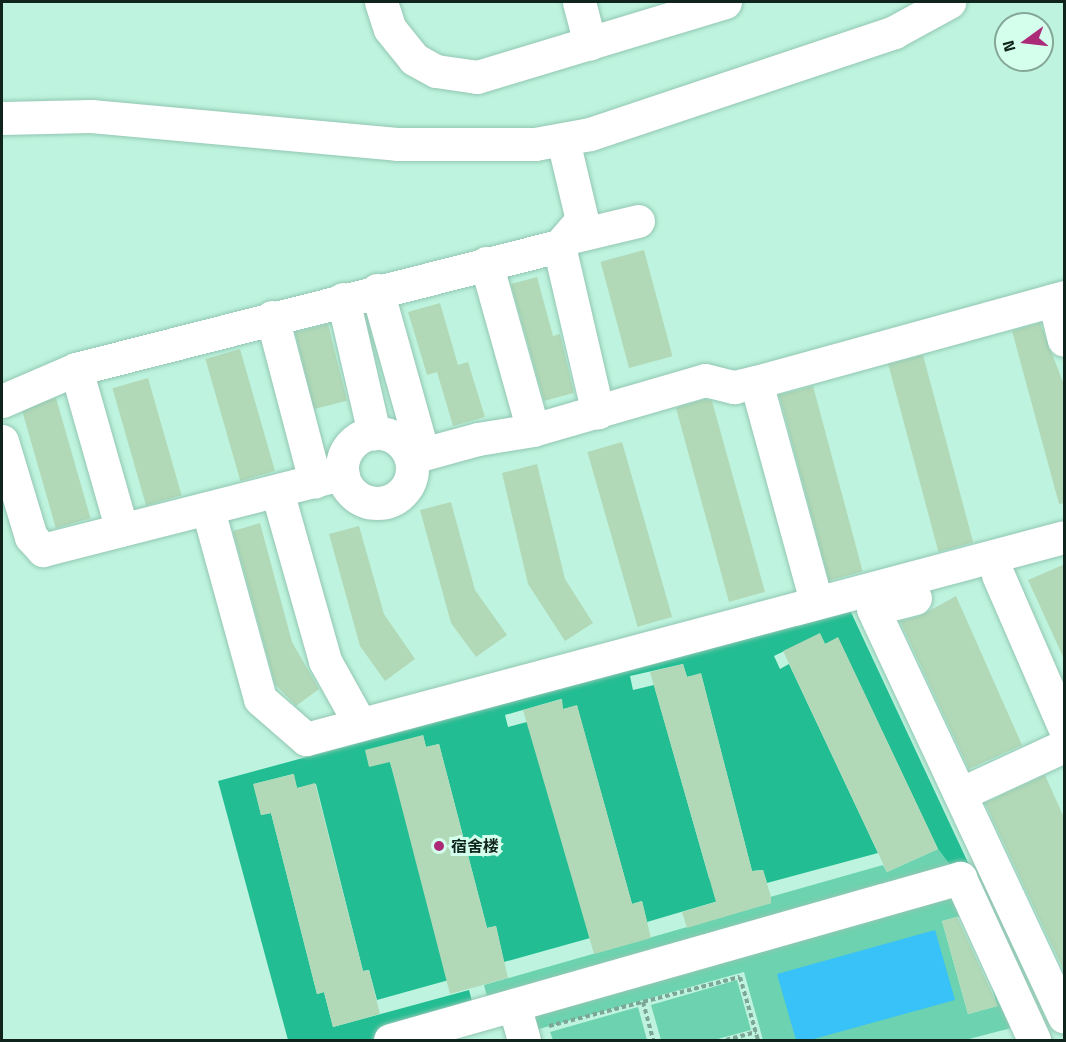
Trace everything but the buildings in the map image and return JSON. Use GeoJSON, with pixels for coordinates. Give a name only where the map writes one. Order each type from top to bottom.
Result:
{"type":"FeatureCollection","features":[{"type":"Feature","properties":{"kind":"street"},"geometry":{"type":"LineString","coordinates":[[381,2],[390,29],[403,48],[426,66],[450,74],[490,75],[725,2]]}},
{"type":"Feature","properties":{"kind":"street"},"geometry":{"type":"LineString","coordinates":[[579,2],[590,44]]}},
{"type":"Feature","properties":{"kind":"street"},"geometry":{"type":"LineString","coordinates":[[2,118],[91,116],[397,144],[513,145],[563,140],[894,32],[949,2]]}},
{"type":"Feature","properties":{"kind":"street"},"geometry":{"type":"LineString","coordinates":[[563,140],[582,220],[563,242]]}},
{"type":"Feature","properties":{"kind":"street"},"geometry":{"type":"LineString","coordinates":[[2,399],[76,369],[486,263],[638,221]]}},
{"type":"Feature","properties":{"kind":"street"},"geometry":{"type":"LineString","coordinates":[[563,242],[598,413]]}},
{"type":"Feature","properties":{"kind":"street"},"geometry":{"type":"LineString","coordinates":[[486,263],[533,430]]}},
{"type":"Feature","properties":{"kind":"street"},"geometry":{"type":"LineString","coordinates":[[272,317],[328,478],[368,503],[389,502],[406,489],[417,456],[377,290]]}},
{"type":"Feature","properties":{"kind":"street"},"geometry":{"type":"LineString","coordinates":[[417,456],[598,413],[705,380],[734,387],[756,382],[1059,298],[1065,340]]}},
{"type":"Feature","properties":{"kind":"street"},"geometry":{"type":"LineString","coordinates":[[343,299],[374,433]]}},
{"type":"Feature","properties":{"kind":"street"},"geometry":{"type":"LineString","coordinates":[[76,369],[122,530]]}},
{"type":"Feature","properties":{"kind":"street"},"geometry":{"type":"LineString","coordinates":[[756,382],[816,601]]}},
{"type":"Feature","properties":{"kind":"street"},"geometry":{"type":"LineString","coordinates":[[2,441],[32,537],[42,550],[328,478],[353,442],[374,433],[397,439],[417,456]]}},
{"type":"Feature","properties":{"kind":"street"},"geometry":{"type":"LineString","coordinates":[[277,491],[325,661],[360,724]]}},
{"type":"Feature","properties":{"kind":"street"},"geometry":{"type":"LineString","coordinates":[[208,510],[260,699],[306,739],[816,601],[1065,537]]}},
{"type":"Feature","properties":{"kind":"street"},"geometry":{"type":"LineString","coordinates":[[1061,997],[960,794],[873,609],[1065,557]]}},
{"type":"Feature","properties":{"kind":"street"},"geometry":{"type":"LineString","coordinates":[[998,575],[1065,727]]}},
{"type":"Feature","properties":{"kind":"street"},"geometry":{"type":"LineString","coordinates":[[960,794],[1065,746]]}},
{"type":"Feature","properties":{"kind":"street"},"geometry":{"type":"LineString","coordinates":[[390,1041],[520,1026],[960,878],[1034,1041]]}},
{"type":"Feature","properties":{"kind":"path"},"geometry":{"type":"LineString","coordinates":[[520,1026],[643,1002],[740,977],[758,1041]]}},
{"type":"Feature","properties":{"kind":"path"},"geometry":{"type":"LineString","coordinates":[[643,1002],[653,1041]]}},
{"type":"Feature","properties":{"kind":"path"},"geometry":{"type":"LineString","coordinates":[[726,1041],[756,1032]]}},
{"type":"Feature","properties":{"kind":"green space"},"geometry":{"type":"Polygon","coordinates":[[[850,610],[1051,1040],[1034,1040],[960,878],[938,849],[838,638],[825,644],[820,634],[774,656],[780,669],[789,664],[878,853],[767,883],[763,870],[752,871],[701,674],[687,677],[683,664],[630,676],[633,690],[654,685],[709,878],[725,899],[647,922],[642,901],[632,904],[577,706],[563,709],[561,699],[505,715],[508,727],[527,722],[601,935],[504,962],[496,926],[487,928],[439,744],[426,747],[423,735],[390,762],[456,978],[377,1000],[369,970],[363,971],[316,784],[297,788],[293,774],[254,784],[261,815],[271,813],[317,994],[324,992],[333,1027],[469,990],[476,1016],[390,1040],[288,1040],[218,781],[850,610]]]}},
{"type":"Feature","properties":{"kind":"green space"},"geometry":{"type":"Polygon","coordinates":[[[938,849],[960,878],[1027,1024],[965,1040],[763,1040],[744,972],[539,1029],[542,1040],[524,1040],[491,1012],[484,985],[771,903],[770,897],[883,865],[887,872],[938,849]],[[972,913],[942,921],[968,1014],[997,1006],[972,913]]]}},
{"type":"Feature","properties":{"kind":"green space"},"geometry":{"type":"Polygon","coordinates":[[[737,980],[751,1030],[714,1040],[661,1040],[651,1005],[737,980]]]}},
{"type":"Feature","properties":{"kind":"green space"},"geometry":{"type":"Polygon","coordinates":[[[638,1007],[647,1040],[553,1040],[550,1032],[638,1007]]]}},
{"type":"Feature","properties":{"kind":"water"},"geometry":{"type":"Polygon","coordinates":[[[935,930],[955,1000],[810,1040],[796,1040],[777,974],[935,930]]]}},
{"type":"Feature","properties":{"kind":"place","name":"宿舍楼"},"geometry":{"type":"Point","coordinates":[439,846]}}]}
